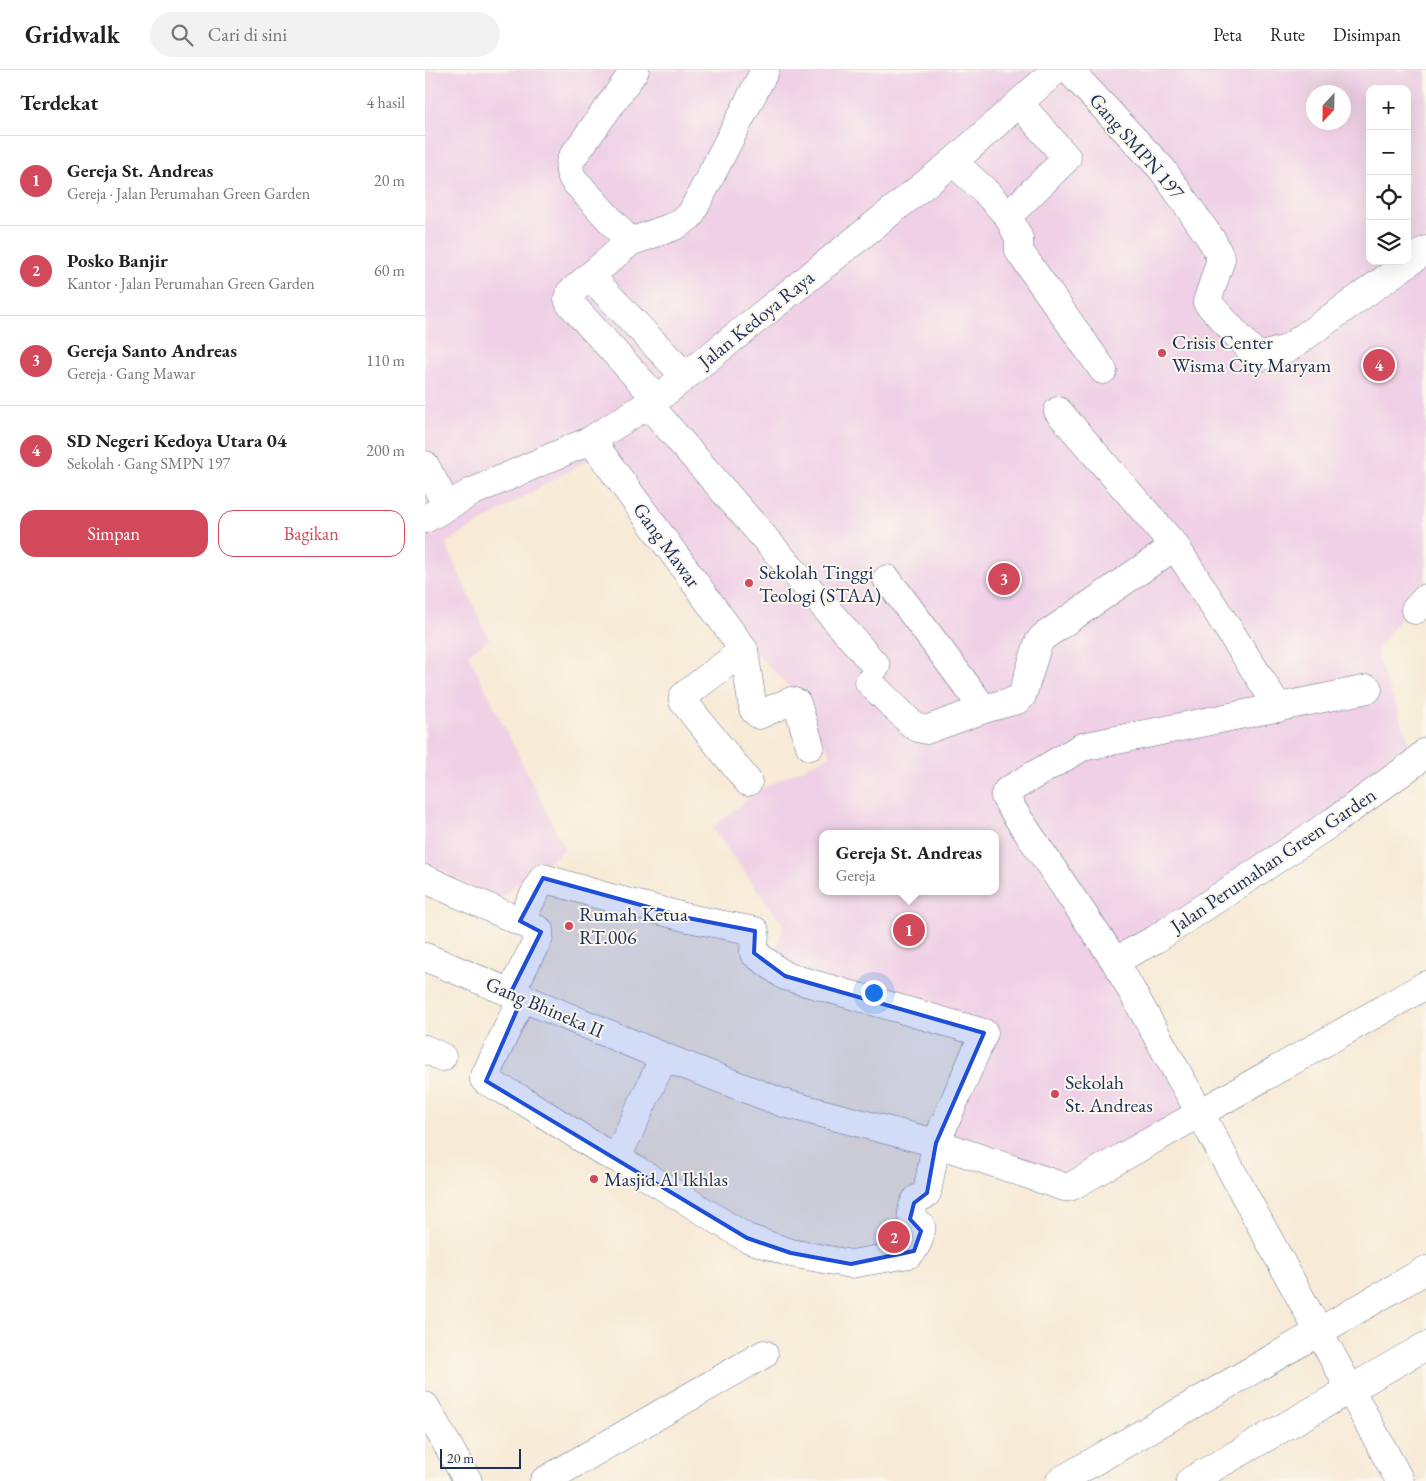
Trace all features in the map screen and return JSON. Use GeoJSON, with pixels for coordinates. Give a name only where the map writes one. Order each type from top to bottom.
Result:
{"type":"FeatureCollection","features":[{"type":"Feature","properties":{"kind":"street"},"geometry":{"type":"LineString","coordinates":[[631,242],[573,179],[569,171],[569,164],[635,70]]}},
{"type":"Feature","properties":{"kind":"street"},"geometry":{"type":"LineString","coordinates":[[765,70],[690,216],[675,226],[631,242],[570,293],[568,298],[569,302],[918,728],[926,730],[1017,700],[1022,696],[1037,647],[1043,638],[1175,546]]}},
{"type":"Feature","properties":{"kind":"street","name":"Jalan Kedoya Raya"},"geometry":{"type":"LineString","coordinates":[[436,512],[472,492],[591,440],[652,401],[953,162],[1056,70]]}},
{"type":"Feature","properties":{"kind":"street","name":"Gang SMPN 197"},"geometry":{"type":"LineString","coordinates":[[1069,70],[1162,169],[1213,242],[1221,258],[1207,302],[1259,357],[1287,349],[1426,250]]}},
{"type":"Feature","properties":{"kind":"street"},"geometry":{"type":"LineString","coordinates":[[1007,216],[1067,158],[1019,103]]}},
{"type":"Feature","properties":{"kind":"street"},"geometry":{"type":"LineString","coordinates":[[953,162],[984,190],[1007,216],[1019,238],[1019,251],[1103,370]]}},
{"type":"Feature","properties":{"kind":"street"},"geometry":{"type":"LineString","coordinates":[[591,276],[685,376]]}},
{"type":"Feature","properties":{"kind":"street"},"geometry":{"type":"LineString","coordinates":[[1058,411],[1175,546],[1279,708]]}},
{"type":"Feature","properties":{"kind":"street","name":"Gang Mawar"},"geometry":{"type":"LineString","coordinates":[[591,440],[743,650],[755,713],[759,715],[791,701],[797,703],[810,746]]}},
{"type":"Feature","properties":{"kind":"street"},"geometry":{"type":"LineString","coordinates":[[425,466],[436,512]]}},
{"type":"Feature","properties":{"kind":"street"},"geometry":{"type":"LineString","coordinates":[[887,579],[984,710]]}},
{"type":"Feature","properties":{"kind":"street"},"geometry":{"type":"LineString","coordinates":[[743,650],[685,695],[683,701],[748,782]]}},
{"type":"Feature","properties":{"kind":"street"},"geometry":{"type":"LineString","coordinates":[[1368,689],[1082,747],[1005,794],[1005,797],[1115,961],[1400,1481]]}},
{"type":"Feature","properties":{"kind":"street","name":"Jalan Perumahan Green Garden"},"geometry":{"type":"LineString","coordinates":[[1115,961],[1156,939],[1334,822],[1413,764],[1426,752]]}},
{"type":"Feature","properties":{"kind":"street"},"geometry":{"type":"LineString","coordinates":[[425,879],[529,926],[539,937],[511,992],[519,1002],[518,1006],[485,1076],[484,1079],[486,1081],[524,1101],[605,1153],[617,1158],[747,1238],[791,1253],[851,1264],[909,1254],[914,1250],[921,1232],[921,1226],[913,1221],[911,1216],[914,1203],[927,1193],[936,1143],[984,1033],[785,976],[754,953],[755,931],[688,918],[600,896],[543,878],[529,926]]}},
{"type":"Feature","properties":{"kind":"street","name":"Gang Bhineka II"},"geometry":{"type":"LineString","coordinates":[[425,957],[664,1057],[783,1104],[936,1143],[1064,1187],[1070,1187],[1200,1113]]}},
{"type":"Feature","properties":{"kind":"street"},"geometry":{"type":"LineString","coordinates":[[1200,1113],[1426,985]]}},
{"type":"Feature","properties":{"kind":"street"},"geometry":{"type":"LineString","coordinates":[[617,1158],[664,1057]]}},
{"type":"Feature","properties":{"kind":"street"},"geometry":{"type":"LineString","coordinates":[[1060,1481],[1426,1270]]}},
{"type":"Feature","properties":{"kind":"street"},"geometry":{"type":"LineString","coordinates":[[1190,1481],[1426,1346]]}},
{"type":"Feature","properties":{"kind":"street"},"geometry":{"type":"LineString","coordinates":[[544,1481],[763,1354]]}},
{"type":"Feature","properties":{"kind":"street"},"geometry":{"type":"LineString","coordinates":[[425,1406],[468,1481]]}},
{"type":"Feature","properties":{"kind":"highlighted area"},"geometry":{"type":"Polygon","coordinates":[[[543,878],[688,918],[755,931],[754,953],[785,976],[984,1033],[936,1143],[927,1193],[914,1203],[910,1219],[921,1231],[914,1251],[851,1264],[791,1253],[747,1238],[486,1081],[520,1003],[511,992],[541,932],[520,921],[543,878]]]}},
{"type":"Feature","properties":{"kind":"shaded area"},"geometry":{"type":"Polygon","coordinates":[[[425,70],[1426,70],[1426,588],[1405,611],[1376,653],[1414,755],[1124,964],[1221,1110],[1081,1191],[950,1135],[988,1031],[769,975],[784,926],[712,828],[759,790],[831,755],[794,693],[748,644],[601,452],[445,543],[489,639],[468,654],[565,849],[495,901],[425,860],[425,70]]]}},
{"type":"Feature","properties":{"kind":"place","name":"Crisis Center Wisma City Maryam"},"geometry":{"type":"Point","coordinates":[1162,353]}},
{"type":"Feature","properties":{"kind":"place","name":"SD Negeri Kedoya Utara 04"},"geometry":{"type":"Point","coordinates":[1379,365]}},
{"type":"Feature","properties":{"kind":"place","name":"Gereja Santo Andreas"},"geometry":{"type":"Point","coordinates":[1004,579]}},
{"type":"Feature","properties":{"kind":"place","name":"Sekolah Tinggi Teologi (STAA)"},"geometry":{"type":"Point","coordinates":[749,583]}},
{"type":"Feature","properties":{"kind":"place","name":"Rumah Ketua RT.006"},"geometry":{"type":"Point","coordinates":[569,926]}},
{"type":"Feature","properties":{"kind":"place","name":"Gereja St. Andreas"},"geometry":{"type":"Point","coordinates":[909,930]}},
{"type":"Feature","properties":{"kind":"place","name":"Sekolah St. Andreas"},"geometry":{"type":"Point","coordinates":[1055,1094]}},
{"type":"Feature","properties":{"kind":"place","name":"Masjid Al Ikhlas"},"geometry":{"type":"Point","coordinates":[594,1179]}},
{"type":"Feature","properties":{"kind":"place","name":"Posko Banjir"},"geometry":{"type":"Point","coordinates":[894,1237]}}]}
